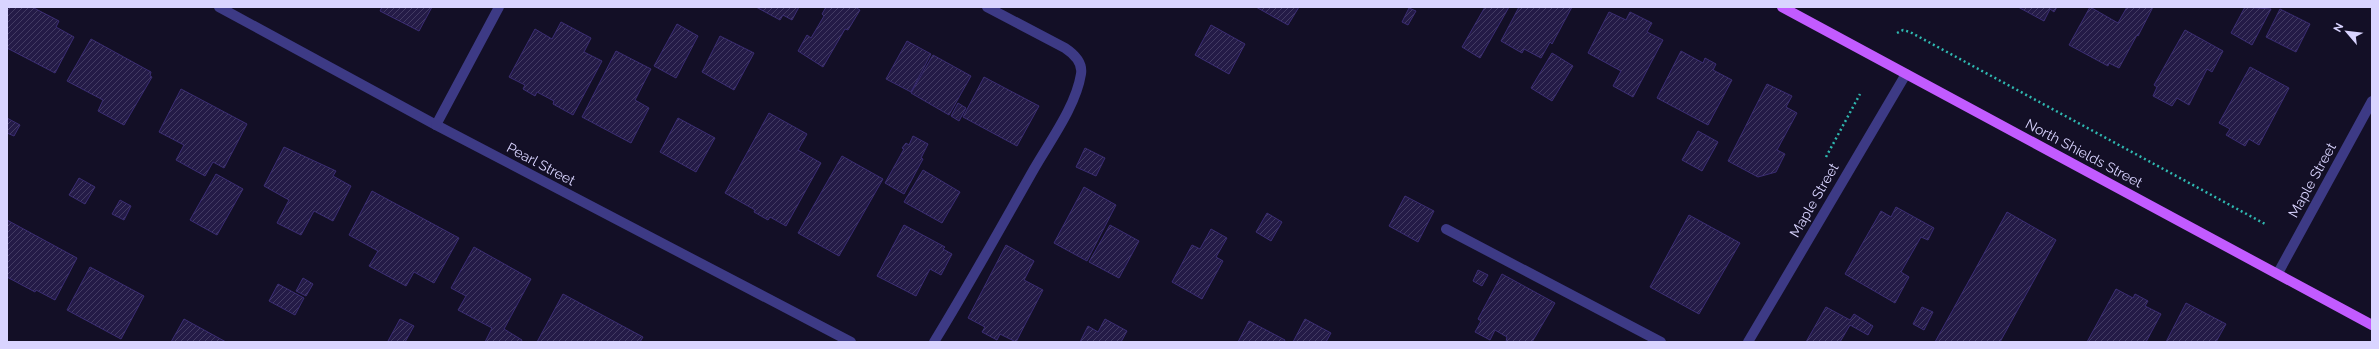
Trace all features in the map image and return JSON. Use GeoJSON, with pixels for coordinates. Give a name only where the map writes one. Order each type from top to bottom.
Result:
{"type":"FeatureCollection","features":[{"type":"Feature","properties":{"kind":"main road","name":"North Shields Street"},"geometry":{"type":"LineString","coordinates":[[1782,7],[2372,325]]}},
{"type":"Feature","properties":{"kind":"street","name":"Pearl Street"},"geometry":{"type":"LineString","coordinates":[[219,7],[436,125],[851,342]]}},
{"type":"Feature","properties":{"kind":"street"},"geometry":{"type":"LineString","coordinates":[[436,125],[499,7]]}},
{"type":"Feature","properties":{"kind":"street"},"geometry":{"type":"LineString","coordinates":[[934,342],[988,253],[1059,125],[1074,97],[1082,73],[1077,56],[1065,48],[987,7]]}},
{"type":"Feature","properties":{"kind":"street","name":"Maple Street"},"geometry":{"type":"LineString","coordinates":[[1748,342],[1906,74]]}},
{"type":"Feature","properties":{"kind":"street","name":"Maple Street"},"geometry":{"type":"LineString","coordinates":[[2278,273],[2372,101]]}},
{"type":"Feature","properties":{"kind":"street"},"geometry":{"type":"LineString","coordinates":[[1446,229],[1661,342]]}},
{"type":"Feature","properties":{"kind":"path"},"geometry":{"type":"LineString","coordinates":[[1897,33],[1903,30],[1910,32],[2265,224]]}},
{"type":"Feature","properties":{"kind":"path"},"geometry":{"type":"LineString","coordinates":[[1837,136],[1860,94]]}},
{"type":"Feature","properties":{"kind":"building"},"geometry":{"type":"Polygon","coordinates":[[[7,7],[32,7],[59,21],[56,27],[74,37],[55,73],[7,48],[7,7]]]}},
{"type":"Feature","properties":{"kind":"building"},"geometry":{"type":"Polygon","coordinates":[[[382,7],[432,7],[419,31],[380,11],[382,7]]]}},
{"type":"Feature","properties":{"kind":"building"},"geometry":{"type":"Polygon","coordinates":[[[756,7],[799,7],[792,20],[783,15],[780,20],[756,7]]]}},
{"type":"Feature","properties":{"kind":"building"},"geometry":{"type":"Polygon","coordinates":[[[826,7],[855,7],[860,10],[848,30],[845,29],[823,67],[798,51],[807,35],[811,38],[824,16],[822,14],[826,7]]]}},
{"type":"Feature","properties":{"kind":"building"},"geometry":{"type":"Polygon","coordinates":[[[1256,7],[1299,7],[1288,25],[1256,7]]]}},
{"type":"Feature","properties":{"kind":"building"},"geometry":{"type":"Polygon","coordinates":[[[1485,7],[1509,7],[1480,58],[1462,47],[1485,7]]]}},
{"type":"Feature","properties":{"kind":"building"},"geometry":{"type":"Polygon","coordinates":[[[1519,7],[1572,7],[1552,44],[1550,42],[1541,58],[1524,49],[1522,53],[1501,41],[1519,7]]]}},
{"type":"Feature","properties":{"kind":"building"},"geometry":{"type":"Polygon","coordinates":[[[2018,7],[2057,7],[2054,12],[2050,9],[2044,21],[2018,7]]]}},
{"type":"Feature","properties":{"kind":"building"},"geometry":{"type":"Polygon","coordinates":[[[2090,7],[2118,23],[2127,7],[2153,7],[2119,68],[2109,63],[2108,66],[2069,45],[2090,7]]]}},
{"type":"Feature","properties":{"kind":"building"},"geometry":{"type":"Polygon","coordinates":[[[2245,7],[2271,9],[2252,45],[2231,33],[2245,7]]]}},
{"type":"Feature","properties":{"kind":"building"},"geometry":{"type":"Polygon","coordinates":[[[1409,8],[1416,11],[1408,25],[1402,22],[1409,8]]]}},
{"type":"Feature","properties":{"kind":"building"},"geometry":{"type":"Polygon","coordinates":[[[2280,9],[2310,24],[2296,52],[2266,37],[2280,9]]]}},
{"type":"Feature","properties":{"kind":"building"},"geometry":{"type":"Polygon","coordinates":[[[1609,12],[1626,20],[1630,12],[1652,23],[1647,32],[1663,40],[1633,97],[1613,86],[1621,71],[1588,53],[1609,12]]]}},
{"type":"Feature","properties":{"kind":"building"},"geometry":{"type":"Polygon","coordinates":[[[561,22],[591,38],[584,52],[602,61],[573,115],[553,104],[554,101],[537,92],[535,96],[523,89],[525,85],[509,77],[535,29],[552,39],[561,22]]]}},
{"type":"Feature","properties":{"kind":"building"},"geometry":{"type":"Polygon","coordinates":[[[677,24],[698,36],[676,78],[654,66],[677,24]]]}},
{"type":"Feature","properties":{"kind":"building"},"geometry":{"type":"Polygon","coordinates":[[[1211,25],[1245,44],[1229,74],[1195,55],[1211,25]]]}},
{"type":"Feature","properties":{"kind":"building"},"geometry":{"type":"Polygon","coordinates":[[[2185,30],[2223,51],[2212,72],[2207,69],[2189,105],[2177,98],[2172,106],[2153,96],[2157,87],[2154,85],[2185,30]]]}},
{"type":"Feature","properties":{"kind":"building"},"geometry":{"type":"Polygon","coordinates":[[[720,36],[754,53],[734,90],[702,72],[720,36]]]}},
{"type":"Feature","properties":{"kind":"building"},"geometry":{"type":"Polygon","coordinates":[[[91,39],[151,72],[150,76],[152,77],[124,125],[98,111],[103,100],[67,81],[91,39]]]}},
{"type":"Feature","properties":{"kind":"building"},"geometry":{"type":"Polygon","coordinates":[[[907,41],[931,54],[911,92],[886,79],[907,41]]]}},
{"type":"Feature","properties":{"kind":"building"},"geometry":{"type":"Polygon","coordinates":[[[616,51],[651,69],[635,100],[649,108],[631,143],[582,117],[616,51]]]}},
{"type":"Feature","properties":{"kind":"building"},"geometry":{"type":"Polygon","coordinates":[[[1681,51],[1703,63],[1705,58],[1716,64],[1713,70],[1732,80],[1708,125],[1657,98],[1681,51]]]}},
{"type":"Feature","properties":{"kind":"building"},"geometry":{"type":"Polygon","coordinates":[[[1552,53],[1573,66],[1552,101],[1531,88],[1552,53]]]}},
{"type":"Feature","properties":{"kind":"building"},"geometry":{"type":"Polygon","coordinates":[[[933,55],[971,76],[949,115],[911,93],[933,55]]]}},
{"type":"Feature","properties":{"kind":"building"},"geometry":{"type":"Polygon","coordinates":[[[2250,67],[2289,88],[2259,145],[2249,139],[2245,146],[2226,135],[2230,129],[2219,123],[2250,67]]]}},
{"type":"Feature","properties":{"kind":"building"},"geometry":{"type":"Polygon","coordinates":[[[984,77],[1039,106],[1017,146],[963,117],[984,77]]]}},
{"type":"Feature","properties":{"kind":"building"},"geometry":{"type":"Polygon","coordinates":[[[1767,84],[1792,96],[1786,107],[1797,113],[1777,150],[1785,154],[1776,172],[1758,177],[1728,161],[1767,84]]]}},
{"type":"Feature","properties":{"kind":"building"},"geometry":{"type":"Polygon","coordinates":[[[181,89],[247,124],[224,168],[213,162],[205,176],[176,160],[184,145],[159,132],[181,89]]]}},
{"type":"Feature","properties":{"kind":"building"},"geometry":{"type":"Polygon","coordinates":[[[958,103],[966,108],[959,121],[951,116],[958,103]]]}},
{"type":"Feature","properties":{"kind":"building"},"geometry":{"type":"Polygon","coordinates":[[[769,113],[807,134],[798,150],[821,163],[786,226],[770,217],[768,220],[754,212],[755,210],[725,193],[769,113]]]}},
{"type":"Feature","properties":{"kind":"building"},"geometry":{"type":"Polygon","coordinates":[[[7,118],[20,125],[14,136],[7,133],[7,118]]]}},
{"type":"Feature","properties":{"kind":"building"},"geometry":{"type":"Polygon","coordinates":[[[678,118],[715,138],[696,172],[660,152],[678,118]]]}},
{"type":"Feature","properties":{"kind":"building"},"geometry":{"type":"Polygon","coordinates":[[[1698,131],[1718,142],[1702,171],[1682,160],[1698,131]]]}},
{"type":"Feature","properties":{"kind":"building"},"geometry":{"type":"Polygon","coordinates":[[[913,136],[928,144],[921,158],[923,159],[904,194],[885,183],[904,149],[902,148],[906,143],[909,145],[913,136]]]}},
{"type":"Feature","properties":{"kind":"building"},"geometry":{"type":"Polygon","coordinates":[[[284,147],[336,171],[333,176],[351,186],[333,221],[314,211],[301,235],[277,223],[289,200],[264,186],[284,147]]]}},
{"type":"Feature","properties":{"kind":"building"},"geometry":{"type":"Polygon","coordinates":[[[1085,148],[1105,158],[1096,176],[1076,167],[1085,148]]]}},
{"type":"Feature","properties":{"kind":"building"},"geometry":{"type":"Polygon","coordinates":[[[842,156],[883,179],[839,256],[798,233],[842,156]]]}},
{"type":"Feature","properties":{"kind":"building"},"geometry":{"type":"Polygon","coordinates":[[[923,170],[960,192],[942,223],[904,202],[923,170]]]}},
{"type":"Feature","properties":{"kind":"building"},"geometry":{"type":"Polygon","coordinates":[[[216,174],[243,189],[217,235],[190,220],[216,174]]]}},
{"type":"Feature","properties":{"kind":"building"},"geometry":{"type":"Polygon","coordinates":[[[79,178],[95,187],[85,204],[69,195],[79,178]]]}},
{"type":"Feature","properties":{"kind":"building"},"geometry":{"type":"Polygon","coordinates":[[[1084,187],[1116,205],[1087,261],[1054,243],[1084,187]]]}},
{"type":"Feature","properties":{"kind":"building"},"geometry":{"type":"Polygon","coordinates":[[[372,191],[459,238],[434,283],[414,272],[406,286],[369,266],[378,251],[349,235],[372,191]]]}},
{"type":"Feature","properties":{"kind":"building"},"geometry":{"type":"Polygon","coordinates":[[[1405,196],[1434,211],[1418,242],[1389,226],[1405,196]]]}},
{"type":"Feature","properties":{"kind":"building"},"geometry":{"type":"Polygon","coordinates":[[[120,200],[131,206],[124,220],[112,214],[120,200]]]}},
{"type":"Feature","properties":{"kind":"building"},"geometry":{"type":"Polygon","coordinates":[[[1896,207],[1934,228],[1928,240],[1921,237],[1901,272],[1909,277],[1895,303],[1845,274],[1881,211],[1891,217],[1896,207]]]}},
{"type":"Feature","properties":{"kind":"building"},"geometry":{"type":"Polygon","coordinates":[[[2007,212],[2056,240],[2000,342],[1935,342],[2007,212]]]}},
{"type":"Feature","properties":{"kind":"building"},"geometry":{"type":"Polygon","coordinates":[[[1267,213],[1282,222],[1271,241],[1256,232],[1267,213]]]}},
{"type":"Feature","properties":{"kind":"building"},"geometry":{"type":"Polygon","coordinates":[[[1689,215],[1740,243],[1699,314],[1650,287],[1689,215]]]}},
{"type":"Feature","properties":{"kind":"building"},"geometry":{"type":"Polygon","coordinates":[[[7,220],[77,258],[55,300],[36,290],[35,292],[7,277],[7,220]]]}},
{"type":"Feature","properties":{"kind":"building"},"geometry":{"type":"Polygon","coordinates":[[[904,225],[945,247],[943,249],[952,254],[941,275],[930,269],[916,296],[877,276],[904,225]]]}},
{"type":"Feature","properties":{"kind":"building"},"geometry":{"type":"Polygon","coordinates":[[[1110,225],[1139,241],[1119,278],[1089,262],[1110,225]]]}},
{"type":"Feature","properties":{"kind":"building"},"geometry":{"type":"Polygon","coordinates":[[[1211,229],[1227,238],[1216,257],[1223,261],[1202,299],[1172,282],[1192,245],[1200,249],[1211,229]]]}},
{"type":"Feature","properties":{"kind":"building"},"geometry":{"type":"Polygon","coordinates":[[[1006,245],[1034,261],[1024,280],[1043,290],[1016,342],[1000,334],[997,340],[982,332],[985,327],[968,318],[1006,245]]]}},
{"type":"Feature","properties":{"kind":"building"},"geometry":{"type":"Polygon","coordinates":[[[474,247],[531,279],[504,329],[522,340],[521,342],[485,342],[492,328],[458,310],[466,296],[451,288],[474,247]]]}},
{"type":"Feature","properties":{"kind":"building"},"geometry":{"type":"Polygon","coordinates":[[[90,267],[144,296],[121,339],[67,310],[90,267]]]}},
{"type":"Feature","properties":{"kind":"building"},"geometry":{"type":"Polygon","coordinates":[[[1478,270],[1488,275],[1482,286],[1473,281],[1478,270]]]}},
{"type":"Feature","properties":{"kind":"building"},"geometry":{"type":"Polygon","coordinates":[[[1502,274],[1555,303],[1532,342],[1506,342],[1507,337],[1495,330],[1490,340],[1475,332],[1481,321],[1478,319],[1502,274]]]}},
{"type":"Feature","properties":{"kind":"building"},"geometry":{"type":"Polygon","coordinates":[[[303,278],[313,284],[306,296],[296,291],[303,278]]]}},
{"type":"Feature","properties":{"kind":"building"},"geometry":{"type":"Polygon","coordinates":[[[278,284],[304,298],[295,315],[269,301],[278,284]]]}},
{"type":"Feature","properties":{"kind":"building"},"geometry":{"type":"Polygon","coordinates":[[[2116,289],[2133,298],[2135,294],[2148,301],[2145,306],[2161,314],[2146,342],[2087,342],[2116,289]]]}},
{"type":"Feature","properties":{"kind":"building"},"geometry":{"type":"Polygon","coordinates":[[[563,294],[643,337],[640,342],[537,342],[563,294]]]}},
{"type":"Feature","properties":{"kind":"building"},"geometry":{"type":"Polygon","coordinates":[[[2186,303],[2226,324],[2216,342],[2166,342],[2186,303]]]}},
{"type":"Feature","properties":{"kind":"building"},"geometry":{"type":"Polygon","coordinates":[[[1826,307],[1850,320],[1854,314],[1873,326],[1868,335],[1850,325],[1840,342],[1806,342],[1826,307]]]}},
{"type":"Feature","properties":{"kind":"building"},"geometry":{"type":"Polygon","coordinates":[[[1922,307],[1933,312],[1924,330],[1913,324],[1922,307]]]}},
{"type":"Feature","properties":{"kind":"building"},"geometry":{"type":"Polygon","coordinates":[[[184,319],[226,342],[171,342],[184,319]]]}},
{"type":"Feature","properties":{"kind":"building"},"geometry":{"type":"Polygon","coordinates":[[[400,319],[414,326],[405,342],[390,342],[388,341],[400,319]]]}},
{"type":"Feature","properties":{"kind":"building"},"geometry":{"type":"Polygon","coordinates":[[[1105,319],[1127,331],[1121,342],[1080,342],[1088,326],[1098,332],[1105,319]]]}},
{"type":"Feature","properties":{"kind":"building"},"geometry":{"type":"Polygon","coordinates":[[[1305,319],[1331,333],[1326,342],[1293,342],[1305,319]]]}},
{"type":"Feature","properties":{"kind":"building"},"geometry":{"type":"Polygon","coordinates":[[[1249,321],[1285,340],[1284,342],[1238,342],[1249,321]]]}}]}
